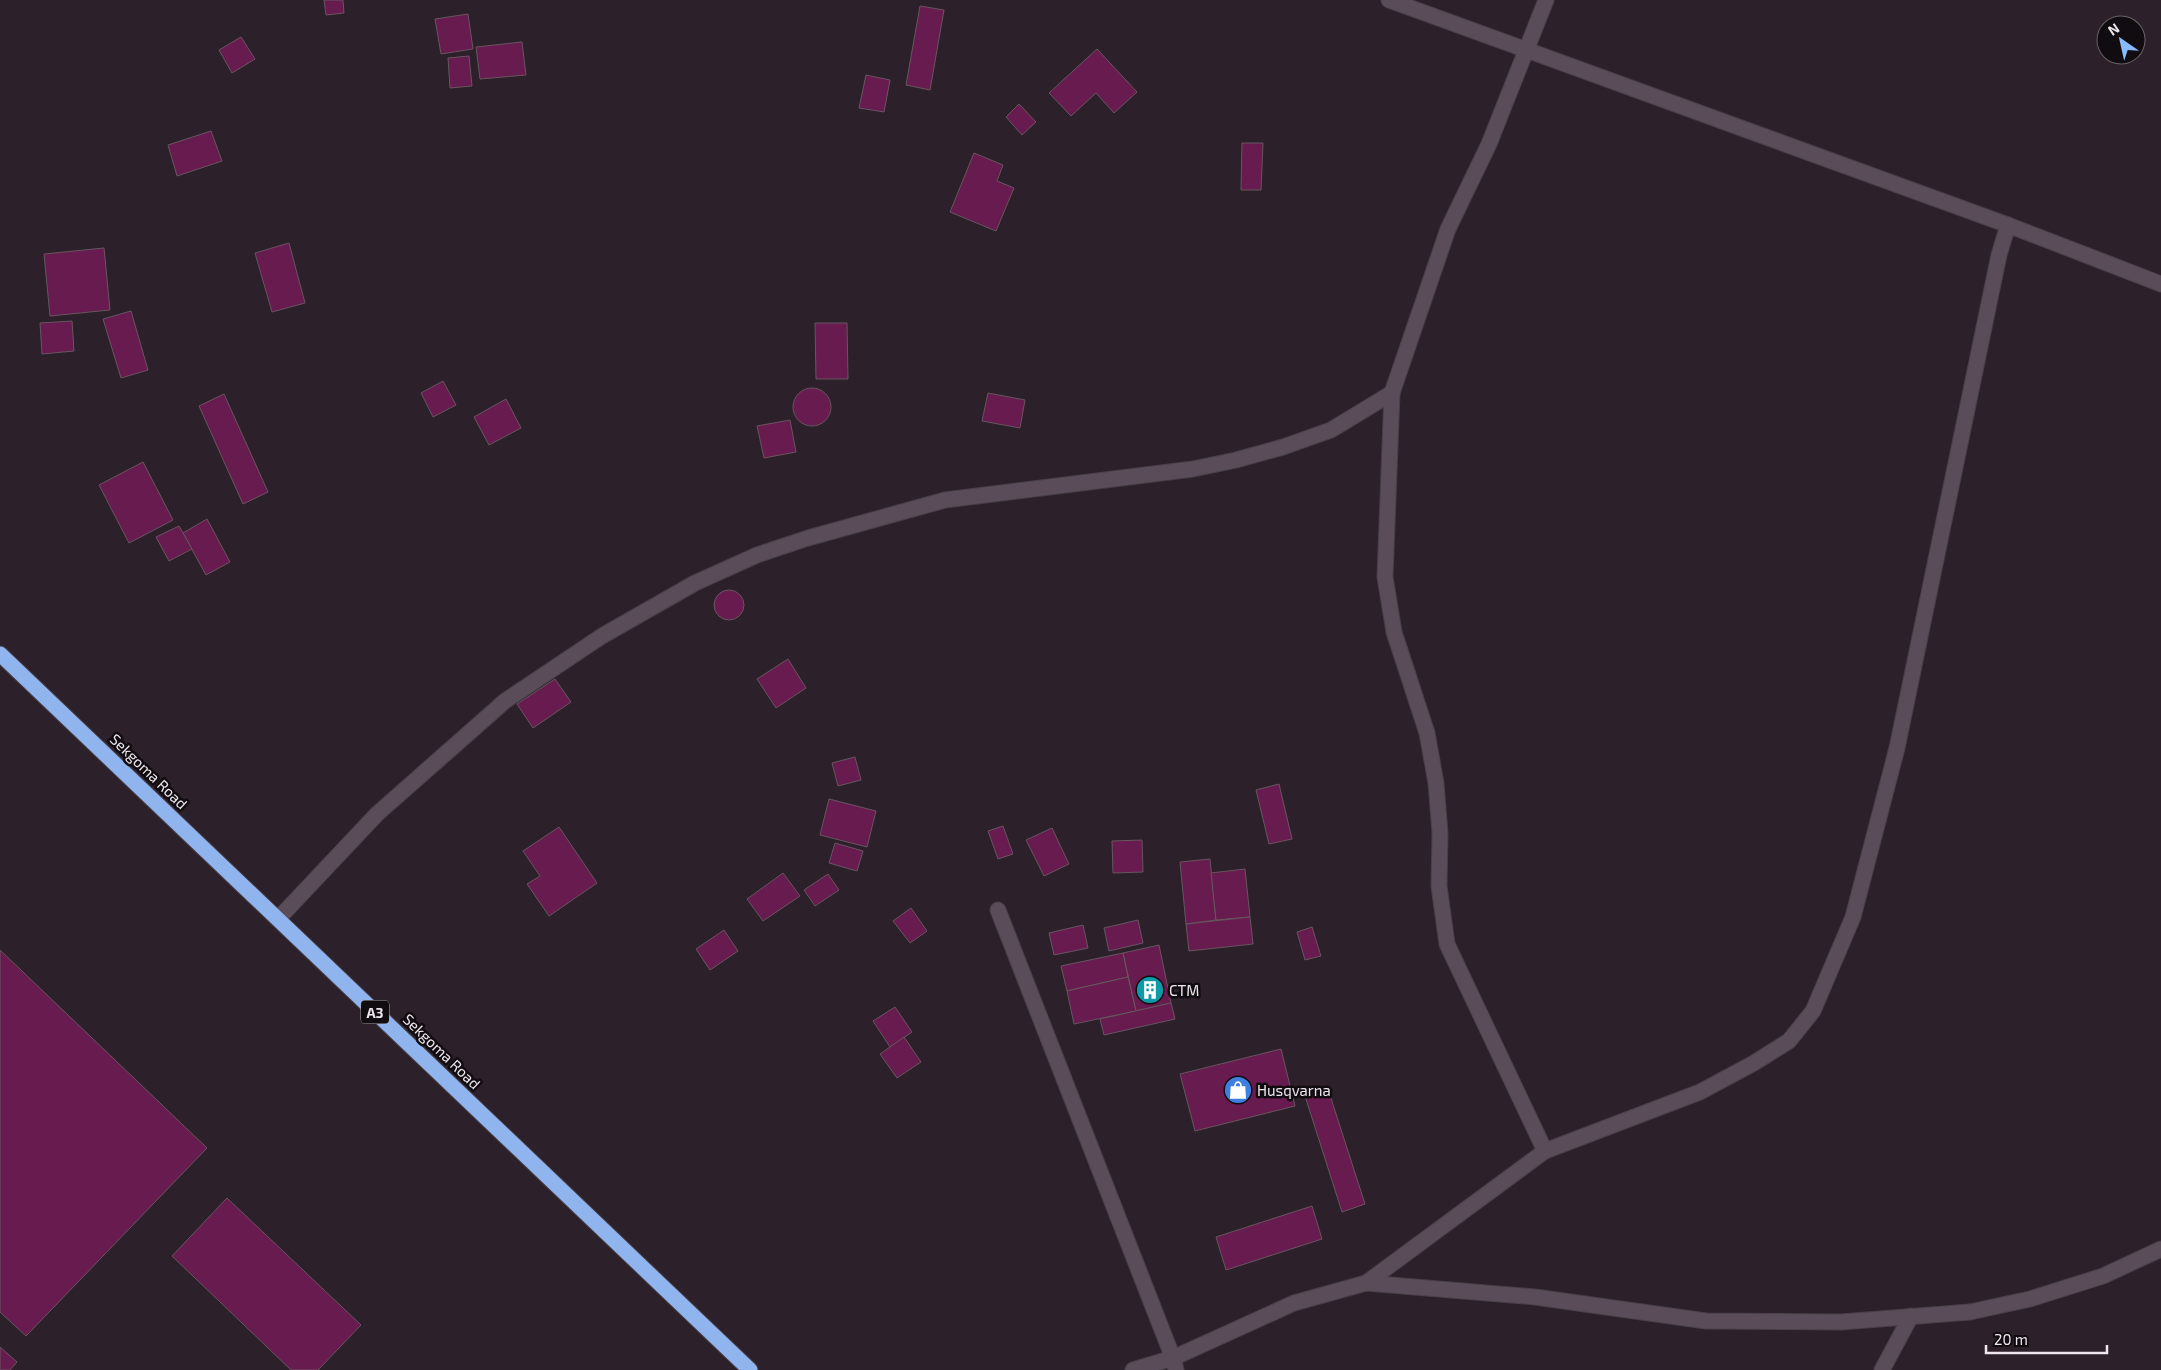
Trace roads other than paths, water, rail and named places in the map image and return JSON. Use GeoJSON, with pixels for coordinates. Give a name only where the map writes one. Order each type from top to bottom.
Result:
{"type":"FeatureCollection","features":[{"type":"Feature","properties":{"kind":"highway","name":"Sekgoma Road"},"geometry":{"type":"LineString","coordinates":[[0,654],[750,1370]]}},
{"type":"Feature","properties":{"kind":"street"},"geometry":{"type":"LineString","coordinates":[[1389,0],[2008,224],[2161,284]]}},
{"type":"Feature","properties":{"kind":"street"},"geometry":{"type":"LineString","coordinates":[[1545,1151],[1447,944],[1439,886],[1440,833],[1436,783],[1427,733],[1394,632],[1385,577],[1392,393],[1448,229],[1489,144],[1546,0]]}},
{"type":"Feature","properties":{"kind":"street"},"geometry":{"type":"LineString","coordinates":[[1366,1283],[1545,1151],[1700,1092],[1754,1063],[1789,1041],[1812,1011],[1853,916],[1897,748],[1999,256],[2008,224]]}},
{"type":"Feature","properties":{"kind":"street"},"geometry":{"type":"LineString","coordinates":[[278,919],[377,814],[505,701],[602,636],[695,583],[757,555],[808,538],[945,500],[1193,469],[1236,460],[1283,447],[1331,430],[1392,393]]}},
{"type":"Feature","properties":{"kind":"street"},"geometry":{"type":"LineString","coordinates":[[998,910],[1174,1364]]}},
{"type":"Feature","properties":{"kind":"street"},"geometry":{"type":"LineString","coordinates":[[1133,1370],[1174,1364],[1294,1303],[1366,1283],[1535,1297],[1706,1321],[1841,1322],[1970,1312],[2030,1299],[2103,1276],[2161,1249]]}},
{"type":"Feature","properties":{"kind":"street"},"geometry":{"type":"LineString","coordinates":[[1882,1370],[1911,1316]]}},
{"type":"Feature","properties":{"kind":"place","name":"CTM"},"geometry":{"type":"Point","coordinates":[1150,990]}},
{"type":"Feature","properties":{"kind":"place","name":"Husqvarna"},"geometry":{"type":"Point","coordinates":[1238,1090]}}]}
